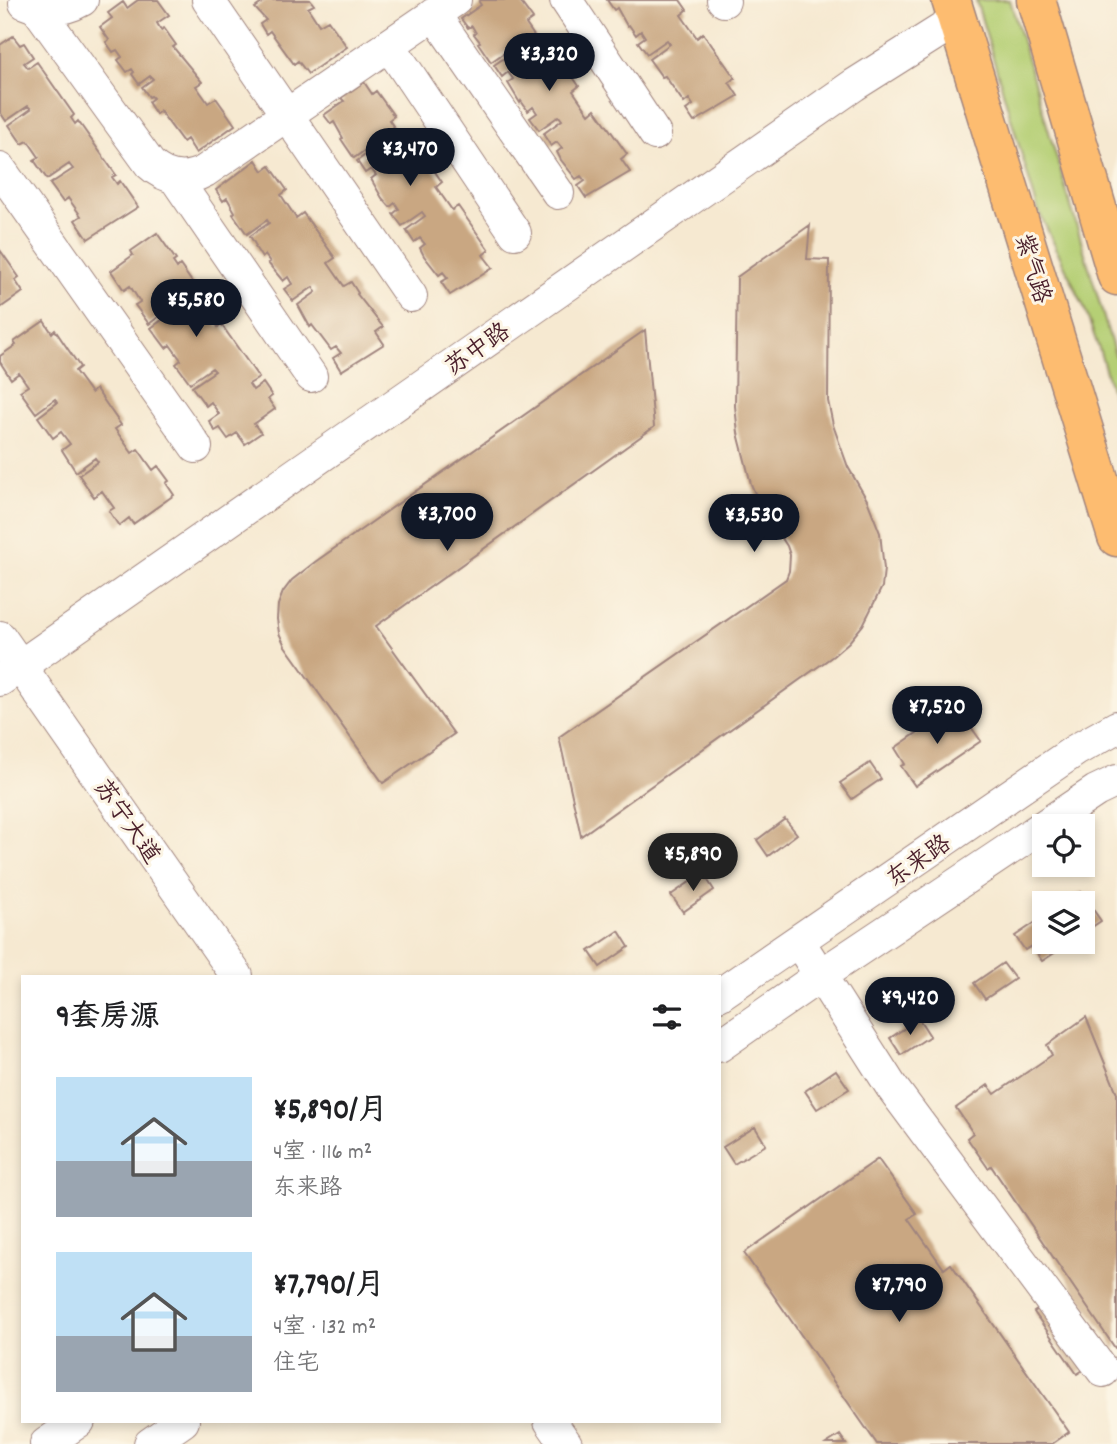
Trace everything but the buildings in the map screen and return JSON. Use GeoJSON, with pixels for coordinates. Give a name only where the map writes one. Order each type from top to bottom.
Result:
{"type":"FeatureCollection","features":[{"type":"Feature","properties":{"kind":"main road"},"geometry":{"type":"LineString","coordinates":[[1036,0],[1117,276]]}},
{"type":"Feature","properties":{"kind":"main road","name":"紫气路"},"geometry":{"type":"LineString","coordinates":[[954,10],[1108,481],[1117,537]]}},
{"type":"Feature","properties":{"kind":"street"},"geometry":{"type":"LineString","coordinates":[[29,4],[51,9],[66,7],[82,0]]}},
{"type":"Feature","properties":{"kind":"street"},"geometry":{"type":"LineString","coordinates":[[208,0],[411,296]]}},
{"type":"Feature","properties":{"kind":"street"},"geometry":{"type":"LineString","coordinates":[[566,0],[655,134]]}},
{"type":"Feature","properties":{"kind":"street"},"geometry":{"type":"LineString","coordinates":[[29,4],[150,164],[175,178],[196,176],[205,171],[444,7],[558,193]]}},
{"type":"Feature","properties":{"kind":"street","name":"苏中路"},"geometry":{"type":"LineString","coordinates":[[11,673],[854,85],[954,10]]}},
{"type":"Feature","properties":{"kind":"street"},"geometry":{"type":"LineString","coordinates":[[389,45],[515,233]]}},
{"type":"Feature","properties":{"kind":"street"},"geometry":{"type":"LineString","coordinates":[[0,169],[196,447]]}},
{"type":"Feature","properties":{"kind":"street"},"geometry":{"type":"LineString","coordinates":[[175,178],[311,376]]}},
{"type":"Feature","properties":{"kind":"street","name":"苏宁大道"},"geometry":{"type":"LineString","coordinates":[[0,637],[11,673],[44,701],[236,975]]}},
{"type":"Feature","properties":{"kind":"street","name":"东来路"},"geometry":{"type":"LineString","coordinates":[[721,994],[1076,750],[1117,727]]}},
{"type":"Feature","properties":{"kind":"street","name":"东来路"},"geometry":{"type":"LineString","coordinates":[[721,1045],[1096,791],[1117,781]]}},
{"type":"Feature","properties":{"kind":"street"},"geometry":{"type":"LineString","coordinates":[[799,942],[891,1086],[1103,1371]]}},
{"type":"Feature","properties":{"kind":"street"},"geometry":{"type":"LineString","coordinates":[[46,1444],[76,1423]]}},
{"type":"Feature","properties":{"kind":"street"},"geometry":{"type":"LineString","coordinates":[[150,1444],[180,1423]]}},
{"type":"Feature","properties":{"kind":"street"},"geometry":{"type":"LineString","coordinates":[[551,1423],[566,1444]]}},
{"type":"Feature","properties":{"kind":"green space"},"geometry":{"type":"Polygon","coordinates":[[[976,0],[1010,0],[1117,362],[1117,409],[1084,307],[1038,210],[976,0]]]}}]}
